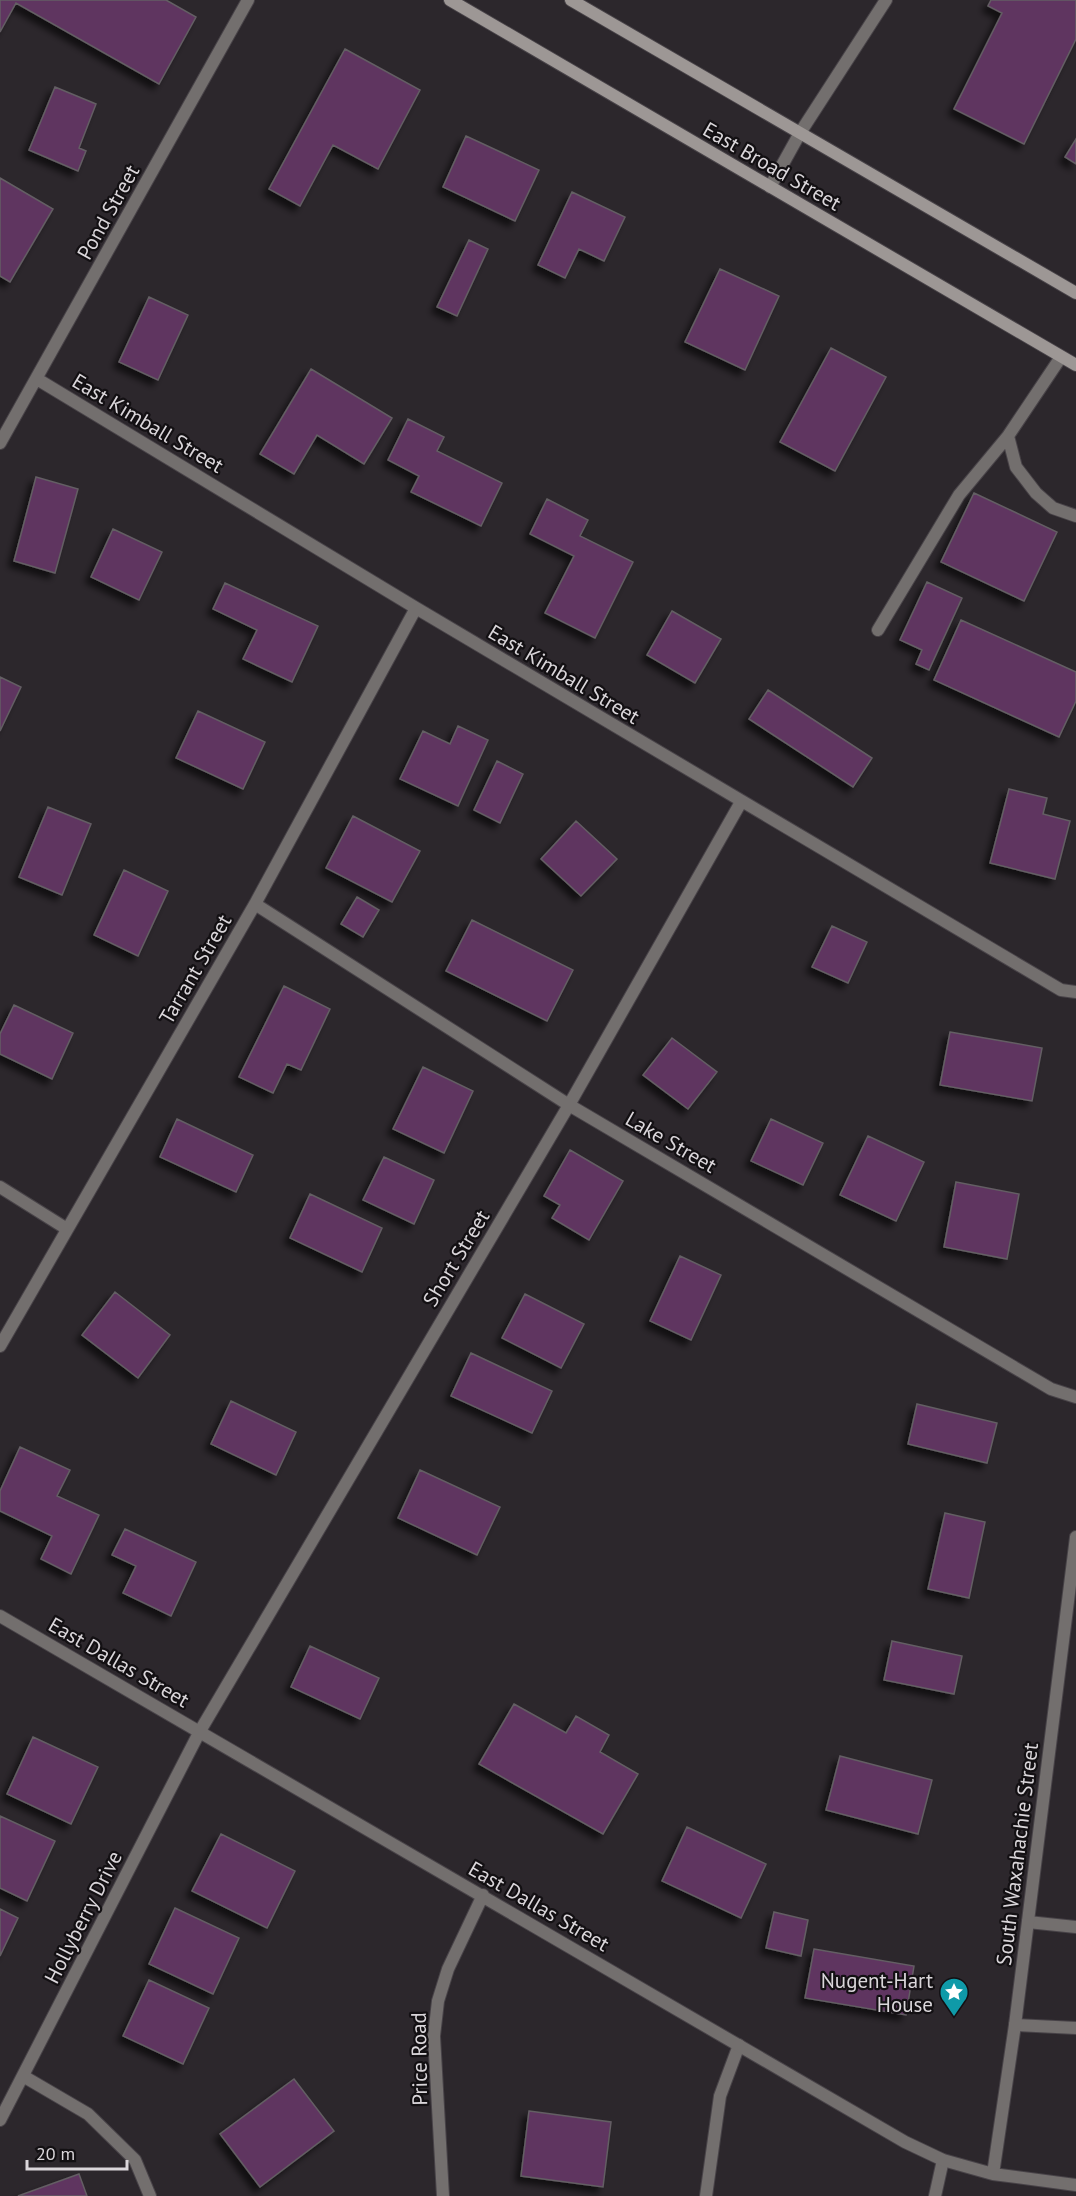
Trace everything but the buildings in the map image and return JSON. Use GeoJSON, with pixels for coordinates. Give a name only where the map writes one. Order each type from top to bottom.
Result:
{"type":"FeatureCollection","features":[{"type":"Feature","properties":{"kind":"main road","name":"East Broad Street"},"geometry":{"type":"LineString","coordinates":[[450,0],[1076,365]]}},
{"type":"Feature","properties":{"kind":"main road","name":"East Broad Street"},"geometry":{"type":"LineString","coordinates":[[571,0],[1076,293]]}},
{"type":"Feature","properties":{"kind":"street","name":"Pond Street"},"geometry":{"type":"LineString","coordinates":[[0,443],[248,0]]}},
{"type":"Feature","properties":{"kind":"street"},"geometry":{"type":"LineString","coordinates":[[770,187],[800,133],[886,0]]}},
{"type":"Feature","properties":{"kind":"street"},"geometry":{"type":"LineString","coordinates":[[878,630],[959,495],[1008,436],[1061,357]]}},
{"type":"Feature","properties":{"kind":"street","name":"East Kimball Street"},"geometry":{"type":"LineString","coordinates":[[37,379],[741,802],[1061,990],[1076,992]]}},
{"type":"Feature","properties":{"kind":"street"},"geometry":{"type":"LineString","coordinates":[[1008,436],[1016,467],[1036,493],[1053,508],[1076,516]]}},
{"type":"Feature","properties":{"kind":"street","name":"Tarrant Street"},"geometry":{"type":"LineString","coordinates":[[0,1346],[255,904],[416,608]]}},
{"type":"Feature","properties":{"kind":"street","name":"Short Street"},"geometry":{"type":"LineString","coordinates":[[200,1731],[569,1105],[741,802]]}},
{"type":"Feature","properties":{"kind":"street","name":"Lake Street"},"geometry":{"type":"LineString","coordinates":[[255,904],[569,1105],[1051,1389],[1076,1397]]}},
{"type":"Feature","properties":{"kind":"street"},"geometry":{"type":"LineString","coordinates":[[0,1187],[68,1229]]}},
{"type":"Feature","properties":{"kind":"street","name":"South Waxahachie Street"},"geometry":{"type":"LineString","coordinates":[[993,2174],[1016,2025],[1073,1579],[1076,1537]]}},
{"type":"Feature","properties":{"kind":"street","name":"East Dallas Street"},"geometry":{"type":"LineString","coordinates":[[0,1616],[483,1895],[866,2120],[943,2160],[993,2174],[1076,2185]]}},
{"type":"Feature","properties":{"kind":"street","name":"Hollyberry Drive"},"geometry":{"type":"LineString","coordinates":[[0,2120],[200,1731]]}},
{"type":"Feature","properties":{"kind":"street","name":"Price Road"},"geometry":{"type":"LineString","coordinates":[[443,2196],[434,2036],[438,2001],[448,1969],[483,1895]]}},
{"type":"Feature","properties":{"kind":"street"},"geometry":{"type":"LineString","coordinates":[[1028,1922],[1076,1928]]}},
{"type":"Feature","properties":{"kind":"street"},"geometry":{"type":"LineString","coordinates":[[1016,2025],[1076,2028]]}},
{"type":"Feature","properties":{"kind":"street"},"geometry":{"type":"LineString","coordinates":[[706,2196],[720,2096],[739,2045]]}},
{"type":"Feature","properties":{"kind":"street"},"geometry":{"type":"LineString","coordinates":[[23,2076],[88,2114],[135,2160],[150,2196]]}},
{"type":"Feature","properties":{"kind":"street"},"geometry":{"type":"LineString","coordinates":[[935,2196],[943,2160]]}},
{"type":"Feature","properties":{"kind":"place","name":"Nugent-Hart House"},"geometry":{"type":"Point","coordinates":[954,2018]}}]}
